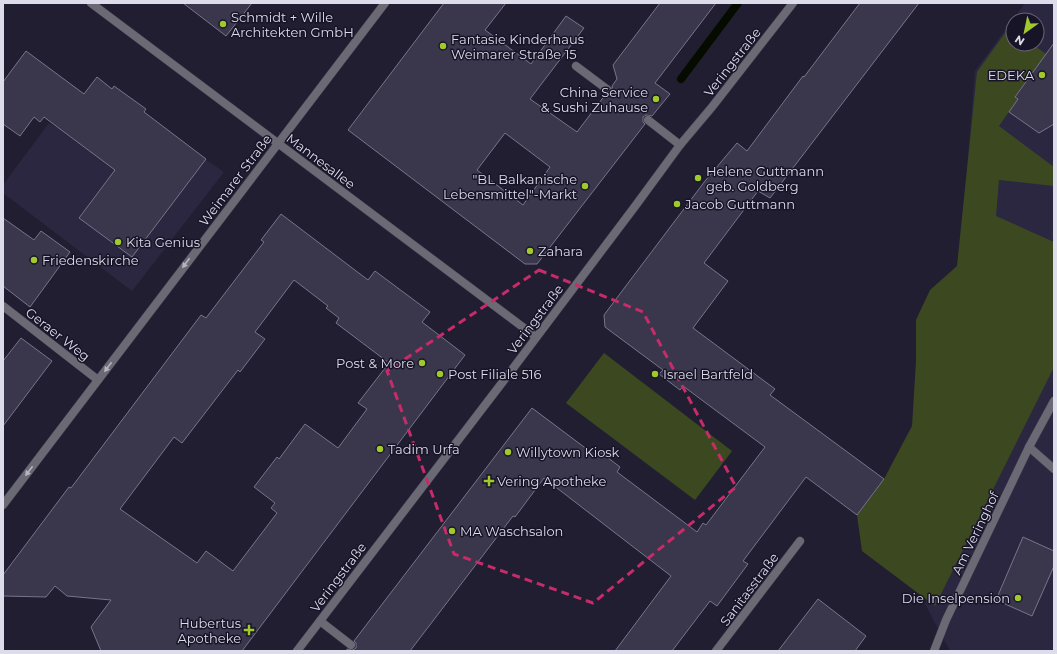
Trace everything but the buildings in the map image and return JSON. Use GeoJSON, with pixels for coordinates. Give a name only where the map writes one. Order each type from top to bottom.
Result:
{"type":"FeatureCollection","features":[{"type":"Feature","properties":{"kind":"street","name":"Mannesallee"},"geometry":{"type":"LineString","coordinates":[[91,3],[536,337]]}},
{"type":"Feature","properties":{"kind":"street","name":"Weimarer Straße"},"geometry":{"type":"LineString","coordinates":[[3,505],[385,3]]}},
{"type":"Feature","properties":{"kind":"street","name":"Veringstraße"},"geometry":{"type":"LineString","coordinates":[[297,651],[680,145],[712,107],[793,3]]}},
{"type":"Feature","properties":{"kind":"street"},"geometry":{"type":"LineString","coordinates":[[576,66],[608,90]]}},
{"type":"Feature","properties":{"kind":"street"},"geometry":{"type":"LineString","coordinates":[[648,120],[680,145]]}},
{"type":"Feature","properties":{"kind":"street","name":"Geraer Weg"},"geometry":{"type":"LineString","coordinates":[[3,306],[98,380]]}},
{"type":"Feature","properties":{"kind":"street","name":"Am Veringhof"},"geometry":{"type":"LineString","coordinates":[[934,651],[949,613],[1029,447],[1054,401]]}},
{"type":"Feature","properties":{"kind":"street"},"geometry":{"type":"LineString","coordinates":[[1029,447],[1054,469]]}},
{"type":"Feature","properties":{"kind":"street","name":"Sanitasstraße"},"geometry":{"type":"LineString","coordinates":[[716,651],[800,541]]}},
{"type":"Feature","properties":{"kind":"street"},"geometry":{"type":"LineString","coordinates":[[320,621],[351,645]]}},
{"type":"Feature","properties":{"kind":"highlighted area"},"geometry":{"type":"Polygon","coordinates":[[[539,270],[643,312],[736,487],[593,603],[454,554],[387,371],[539,270]]]}},
{"type":"Feature","properties":{"kind":"shaded area"},"geometry":{"type":"Polygon","coordinates":[[[1025,3],[1054,3],[1054,243],[964,207],[975,71],[1005,30],[1005,52],[1045,52],[1045,12],[1018,12],[1025,3]]]}},
{"type":"Feature","properties":{"kind":"shaded area","name":"Kita Genius"},"geometry":{"type":"Polygon","coordinates":[[[49,123],[63,131],[115,170],[205,159],[224,172],[132,291],[3,193],[3,185],[49,123]]]}},
{"type":"Feature","properties":{"kind":"shaded area"},"geometry":{"type":"Polygon","coordinates":[[[1054,345],[1054,651],[950,651],[925,604],[1054,345]]]}},
{"type":"Feature","properties":{"kind":"green space"},"geometry":{"type":"Polygon","coordinates":[[[1005,33],[1005,52],[1043,52],[1046,54],[1015,96],[1018,99],[999,126],[1054,167],[1054,186],[999,180],[996,216],[1054,242],[1054,367],[935,606],[862,551],[857,515],[884,479],[912,426],[916,361],[916,320],[930,290],[957,266],[977,72],[1005,33]]]}},
{"type":"Feature","properties":{"kind":"green space"},"geometry":{"type":"Polygon","coordinates":[[[604,353],[732,451],[695,500],[566,403],[604,353]]]}},
{"type":"Feature","properties":{"kind":"waterway"},"geometry":{"type":"LineString","coordinates":[[681,79],[738,3]]}},
{"type":"Feature","properties":{"kind":"place","name":"Schmidt + Wille Architekten GmbH"},"geometry":{"type":"Point","coordinates":[223,24]}},
{"type":"Feature","properties":{"kind":"place","name":"Fantasie Kinderhaus Weimarer Straße 15"},"geometry":{"type":"Point","coordinates":[443,46]}},
{"type":"Feature","properties":{"kind":"place","name":"EDEKA"},"geometry":{"type":"Point","coordinates":[1042,75]}},
{"type":"Feature","properties":{"kind":"place","name":"China Service & Sushi Zuhause"},"geometry":{"type":"Point","coordinates":[656,99]}},
{"type":"Feature","properties":{"kind":"place","name":"Helene Guttmann geb. Goldberg"},"geometry":{"type":"Point","coordinates":[698,178]}},
{"type":"Feature","properties":{"kind":"place","name":"\"BL Balkanische Lebensmittel\"-Markt"},"geometry":{"type":"Point","coordinates":[585,186]}},
{"type":"Feature","properties":{"kind":"place","name":"Jacob Guttmann"},"geometry":{"type":"Point","coordinates":[677,204]}},
{"type":"Feature","properties":{"kind":"place","name":"Kita Genius"},"geometry":{"type":"Point","coordinates":[118,242]}},
{"type":"Feature","properties":{"kind":"place","name":"Zahara"},"geometry":{"type":"Point","coordinates":[530,251]}},
{"type":"Feature","properties":{"kind":"place","name":"Friedenskirche"},"geometry":{"type":"Point","coordinates":[34,260]}},
{"type":"Feature","properties":{"kind":"place","name":"Post & More"},"geometry":{"type":"Point","coordinates":[422,363]}},
{"type":"Feature","properties":{"kind":"place","name":"Post Filiale 516"},"geometry":{"type":"Point","coordinates":[440,374]}},
{"type":"Feature","properties":{"kind":"place","name":"Israel Bartfeld"},"geometry":{"type":"Point","coordinates":[655,374]}},
{"type":"Feature","properties":{"kind":"place","name":"Tadim Urfa"},"geometry":{"type":"Point","coordinates":[380,449]}},
{"type":"Feature","properties":{"kind":"place","name":"Willytown Kiosk"},"geometry":{"type":"Point","coordinates":[508,452]}},
{"type":"Feature","properties":{"kind":"place","name":"Vering Apotheke"},"geometry":{"type":"Point","coordinates":[489,481]}},
{"type":"Feature","properties":{"kind":"place","name":"MA Waschsalon"},"geometry":{"type":"Point","coordinates":[452,531]}},
{"type":"Feature","properties":{"kind":"place","name":"Die Inselpension"},"geometry":{"type":"Point","coordinates":[1018,598]}},
{"type":"Feature","properties":{"kind":"place","name":"Hubertus Apotheke"},"geometry":{"type":"Point","coordinates":[249,630]}}]}
